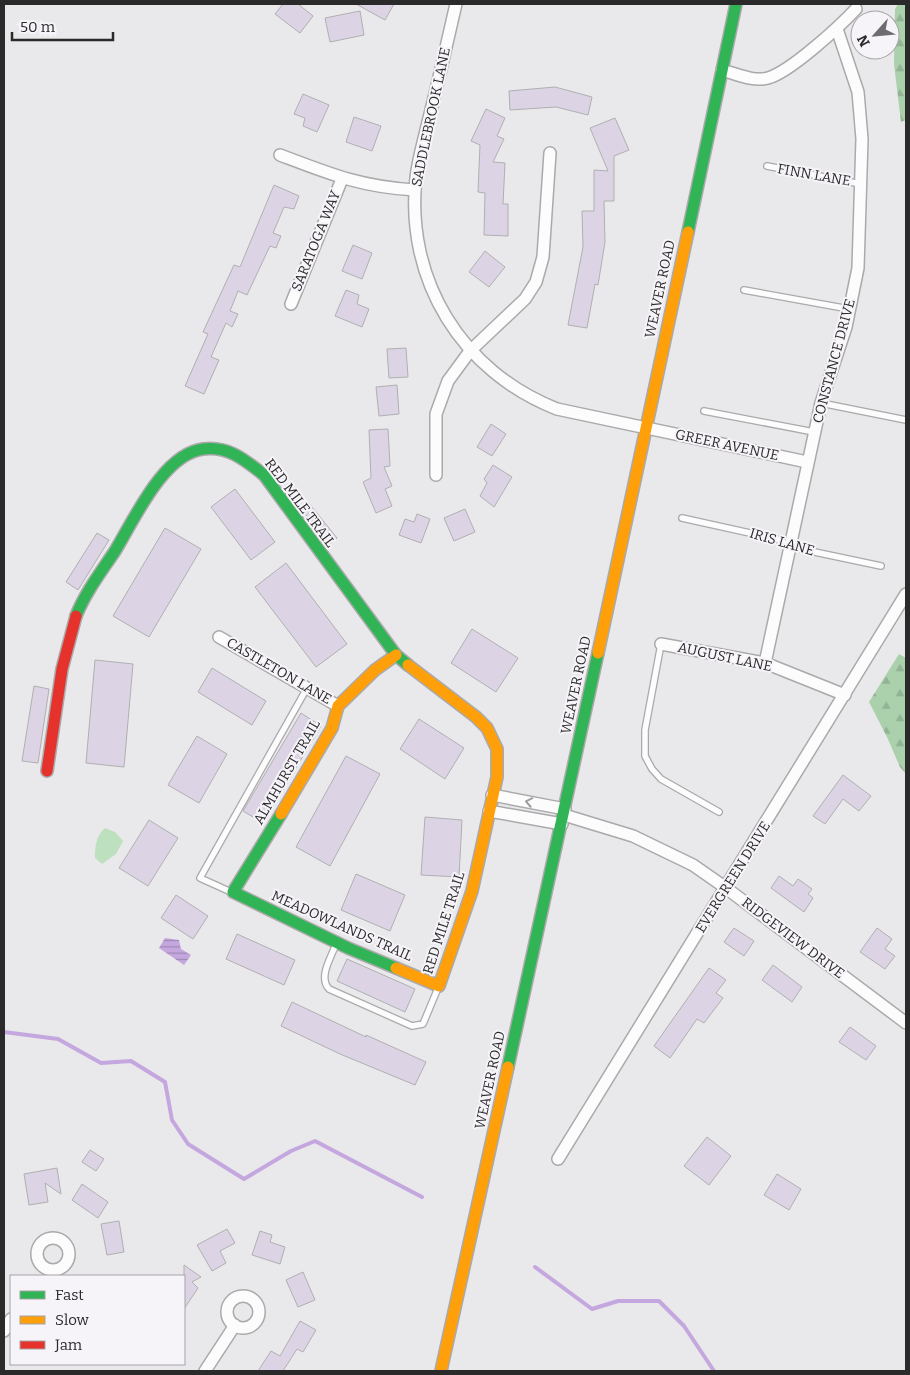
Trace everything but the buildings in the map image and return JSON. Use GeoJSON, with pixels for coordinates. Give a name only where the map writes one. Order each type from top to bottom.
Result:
{"type":"FeatureCollection","features":[{"type":"Feature","properties":{"kind":"street","name":"SADDLEBROOK LANE"},"geometry":{"type":"LineString","coordinates":[[456,4],[416,176],[415,190],[416,229],[428,277],[450,326],[470,351],[500,379],[539,402],[575,414],[646,427]]}},
{"type":"Feature","properties":{"kind":"street","name":"WEAVER ROAD"},"geometry":{"type":"LineString","coordinates":[[441,1371],[564,816],[736,4]]}},
{"type":"Feature","properties":{"kind":"street"},"geometry":{"type":"LineString","coordinates":[[722,70],[751,78],[766,78],[780,72],[837,28],[859,7]]}},
{"type":"Feature","properties":{"kind":"street","name":"CONSTANCE DRIVE"},"geometry":{"type":"LineString","coordinates":[[765,663],[814,432],[821,403],[846,327],[858,268],[862,139],[858,92],[837,28]]}},
{"type":"Feature","properties":{"kind":"street"},"geometry":{"type":"LineString","coordinates":[[436,475],[436,414],[448,382],[470,351],[526,299],[536,282],[543,257],[550,153]]}},
{"type":"Feature","properties":{"kind":"street"},"geometry":{"type":"LineString","coordinates":[[280,155],[342,179],[368,186],[415,190]]}},
{"type":"Feature","properties":{"kind":"street","name":"SARATOGA WAY"},"geometry":{"type":"LineString","coordinates":[[291,304],[342,179]]}},
{"type":"Feature","properties":{"kind":"street","name":"GREER AVENUE"},"geometry":{"type":"LineString","coordinates":[[646,427],[808,462]]}},
{"type":"Feature","properties":{"kind":"street","name":"RED MILE TRAIL"},"geometry":{"type":"LineString","coordinates":[[47,771],[69,635],[86,597],[152,491],[171,466],[196,451],[216,449],[236,453],[246,458],[264,475],[396,654],[420,676],[476,717],[487,728],[497,749],[499,766],[472,891],[439,986]]}},
{"type":"Feature","properties":{"kind":"street","name":"EVERGREEN DRIVE"},"geometry":{"type":"LineString","coordinates":[[558,1159],[906,594]]}},
{"type":"Feature","properties":{"kind":"street","name":"CASTLETON LANE"},"geometry":{"type":"LineString","coordinates":[[219,637],[338,706]]}},
{"type":"Feature","properties":{"kind":"street","name":"AUGUST LANE"},"geometry":{"type":"LineString","coordinates":[[661,644],[765,663],[845,695]]}},
{"type":"Feature","properties":{"kind":"street","name":"ALMHURST TRAIL"},"geometry":{"type":"LineString","coordinates":[[233,892],[318,753],[332,728],[338,706],[375,670],[396,654]]}},
{"type":"Feature","properties":{"kind":"street"},"geometry":{"type":"LineString","coordinates":[[492,795],[564,816]]}},
{"type":"Feature","properties":{"kind":"street"},"geometry":{"type":"LineString","coordinates":[[489,811],[564,816]]}},
{"type":"Feature","properties":{"kind":"street","name":"RIDGEVIEW DRIVE"},"geometry":{"type":"LineString","coordinates":[[564,816],[604,826],[640,839],[693,865],[906,1023]]}},
{"type":"Feature","properties":{"kind":"street","name":"MEADOWLANDS TRAIL"},"geometry":{"type":"LineString","coordinates":[[233,892],[337,942],[439,986]]}},
{"type":"Feature","properties":{"kind":"street"},"geometry":{"type":"LineString","coordinates":[[205,1371],[234,1325]]}},
{"type":"Feature","properties":{"kind":"lane","name":"FINN LANE"},"geometry":{"type":"LineString","coordinates":[[767,166],[861,184]]}},
{"type":"Feature","properties":{"kind":"lane"},"geometry":{"type":"LineString","coordinates":[[744,290],[849,309]]}},
{"type":"Feature","properties":{"kind":"lane"},"geometry":{"type":"LineString","coordinates":[[821,403],[906,420]]}},
{"type":"Feature","properties":{"kind":"lane"},"geometry":{"type":"LineString","coordinates":[[704,411],[814,432]]}},
{"type":"Feature","properties":{"kind":"lane","name":"IRIS LANE"},"geometry":{"type":"LineString","coordinates":[[682,518],[777,539],[791,547],[882,566]]}},
{"type":"Feature","properties":{"kind":"lane"},"geometry":{"type":"LineString","coordinates":[[661,644],[644,730],[645,756],[652,769],[661,779],[720,812]]}},
{"type":"Feature","properties":{"kind":"lane"},"geometry":{"type":"LineString","coordinates":[[233,892],[200,878],[307,688]]}},
{"type":"Feature","properties":{"kind":"lane"},"geometry":{"type":"LineString","coordinates":[[337,942],[323,977],[323,984],[328,990],[412,1026],[422,1024],[439,986]]}},
{"type":"Feature","properties":{"kind":"green space"},"geometry":{"type":"Polygon","coordinates":[[[898,4],[906,4],[906,120],[901,122],[894,64],[894,60],[900,60],[900,10],[895,9],[898,4]]]}},
{"type":"Feature","properties":{"kind":"green space"},"geometry":{"type":"Polygon","coordinates":[[[899,654],[906,658],[906,774],[900,767],[869,702],[899,654]]]}},
{"type":"Feature","properties":{"kind":"green space"},"geometry":{"type":"Polygon","coordinates":[[[105,828],[115,832],[123,841],[116,854],[102,864],[95,858],[95,849],[98,838],[105,828]]]}},
{"type":"Feature","properties":{"kind":"shaded area"},"geometry":{"type":"Polygon","coordinates":[[[165,938],[179,940],[181,949],[191,955],[184,965],[159,948],[165,938]]]}},
{"type":"Feature","properties":{"kind":"waterway"},"geometry":{"type":"LineString","coordinates":[[4,1032],[58,1039],[101,1063],[131,1061],[165,1082],[172,1120],[188,1144],[244,1179],[291,1151],[315,1141],[422,1197]]}},
{"type":"Feature","properties":{"kind":"waterway"},"geometry":{"type":"LineString","coordinates":[[535,1267],[592,1309],[618,1301],[659,1301],[684,1326],[714,1371]]}},
{"type":"Feature","properties":{"kind":"traffic: fast"},"geometry":{"type":"LineString","coordinates":[[688,232],[736,4]]}},
{"type":"Feature","properties":{"kind":"traffic: fast"},"geometry":{"type":"LineString","coordinates":[[76,616],[89,591],[141,506],[163,475],[175,463],[189,454],[203,449],[221,450],[243,459],[264,475],[396,655],[408,665]]}},
{"type":"Feature","properties":{"kind":"traffic: fast"},"geometry":{"type":"LineString","coordinates":[[508,1067],[598,653]]}},
{"type":"Feature","properties":{"kind":"traffic: fast"},"geometry":{"type":"LineString","coordinates":[[281,814],[233,892],[348,948],[396,968]]}},
{"type":"Feature","properties":{"kind":"traffic: slow"},"geometry":{"type":"LineString","coordinates":[[598,653],[688,232]]}},
{"type":"Feature","properties":{"kind":"traffic: slow"},"geometry":{"type":"LineString","coordinates":[[281,814],[332,728],[338,706],[375,670],[396,655]]}},
{"type":"Feature","properties":{"kind":"traffic: slow"},"geometry":{"type":"LineString","coordinates":[[396,968],[439,986],[472,891],[497,777],[497,749],[487,728],[476,717],[408,665]]}},
{"type":"Feature","properties":{"kind":"traffic: slow"},"geometry":{"type":"LineString","coordinates":[[441,1371],[508,1067]]}},
{"type":"Feature","properties":{"kind":"traffic: jam"},"geometry":{"type":"LineString","coordinates":[[47,771],[62,669],[76,616]]}}]}
